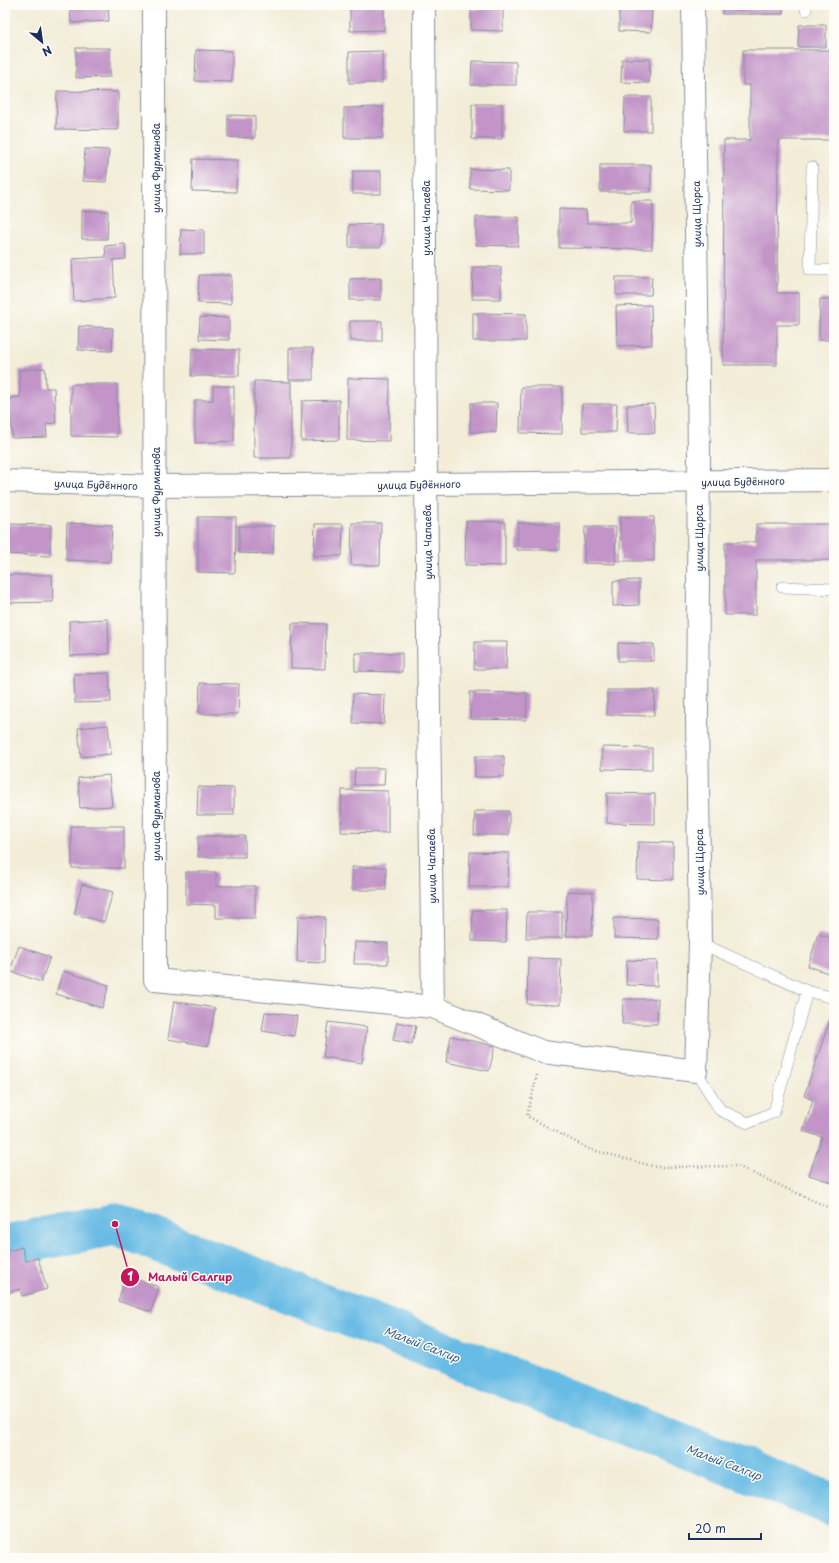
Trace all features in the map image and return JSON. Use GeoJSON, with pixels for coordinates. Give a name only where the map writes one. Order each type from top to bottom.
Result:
{"type":"FeatureCollection","features":[{"type":"Feature","properties":{"kind":"street","name":"улица Фурманова"},"geometry":{"type":"LineString","coordinates":[[154,5],[155,980],[433,1007]]}},
{"type":"Feature","properties":{"kind":"street","name":"улица Чапаева"},"geometry":{"type":"LineString","coordinates":[[424,5],[426,484],[433,1007]]}},
{"type":"Feature","properties":{"kind":"street","name":"улица Щорса"},"geometry":{"type":"LineString","coordinates":[[693,5],[699,481],[697,717],[700,943],[696,1072]]}},
{"type":"Feature","properties":{"kind":"street","name":"улица Будённого"},"geometry":{"type":"LineString","coordinates":[[5,481],[155,486],[834,480]]}},
{"type":"Feature","properties":{"kind":"street"},"geometry":{"type":"LineString","coordinates":[[433,1007],[543,1052],[696,1072]]}},
{"type":"Feature","properties":{"kind":"lane"},"geometry":{"type":"LineString","coordinates":[[812,167],[810,270],[834,270]]}},
{"type":"Feature","properties":{"kind":"lane"},"geometry":{"type":"LineString","coordinates":[[782,588],[834,589]]}},
{"type":"Feature","properties":{"kind":"lane"},"geometry":{"type":"LineString","coordinates":[[700,943],[807,991],[834,998]]}},
{"type":"Feature","properties":{"kind":"lane"},"geometry":{"type":"LineString","coordinates":[[696,1072],[720,1110],[748,1123],[774,1112],[807,991]]}},
{"type":"Feature","properties":{"kind":"path"},"geometry":{"type":"LineString","coordinates":[[543,1052],[527,1116],[589,1149],[656,1167],[737,1166],[834,1210]]}},
{"type":"Feature","properties":{"kind":"building"},"geometry":{"type":"Polygon","coordinates":[[[70,5],[108,5],[109,21],[71,23],[70,5]]]}},
{"type":"Feature","properties":{"kind":"building"},"geometry":{"type":"Polygon","coordinates":[[[384,5],[384,30],[350,31],[350,6],[384,5]]]}},
{"type":"Feature","properties":{"kind":"building"},"geometry":{"type":"Polygon","coordinates":[[[619,5],[652,5],[651,32],[619,31],[619,5]]]}},
{"type":"Feature","properties":{"kind":"building"},"geometry":{"type":"Polygon","coordinates":[[[722,5],[783,5],[783,14],[722,14],[722,5]]]}},
{"type":"Feature","properties":{"kind":"building"},"geometry":{"type":"Polygon","coordinates":[[[471,9],[503,10],[503,31],[471,30],[471,9]]]}},
{"type":"Feature","properties":{"kind":"building"},"geometry":{"type":"Polygon","coordinates":[[[799,25],[826,25],[826,47],[798,47],[799,25]]]}},
{"type":"Feature","properties":{"kind":"building"},"geometry":{"type":"Polygon","coordinates":[[[76,48],[110,48],[110,77],[76,78],[76,48]]]}},
{"type":"Feature","properties":{"kind":"building"},"geometry":{"type":"Polygon","coordinates":[[[196,50],[232,51],[232,82],[195,81],[196,50]]]}},
{"type":"Feature","properties":{"kind":"building"},"geometry":{"type":"Polygon","coordinates":[[[743,50],[834,50],[834,140],[778,140],[777,293],[799,293],[799,325],[777,325],[777,365],[723,365],[724,140],[750,140],[750,85],[743,85],[743,50]]]}},
{"type":"Feature","properties":{"kind":"building"},"geometry":{"type":"Polygon","coordinates":[[[382,51],[382,83],[349,83],[349,52],[382,51]]]}},
{"type":"Feature","properties":{"kind":"building"},"geometry":{"type":"Polygon","coordinates":[[[622,59],[650,59],[649,83],[621,82],[622,59]]]}},
{"type":"Feature","properties":{"kind":"building"},"geometry":{"type":"Polygon","coordinates":[[[472,61],[516,62],[516,85],[471,85],[472,61]]]}},
{"type":"Feature","properties":{"kind":"building"},"geometry":{"type":"Polygon","coordinates":[[[57,91],[118,92],[118,130],[56,129],[57,91]]]}},
{"type":"Feature","properties":{"kind":"building"},"geometry":{"type":"Polygon","coordinates":[[[625,97],[651,97],[651,131],[624,131],[625,97]]]}},
{"type":"Feature","properties":{"kind":"building"},"geometry":{"type":"Polygon","coordinates":[[[472,104],[502,104],[502,139],[472,139],[472,104]]]}},
{"type":"Feature","properties":{"kind":"building"},"geometry":{"type":"Polygon","coordinates":[[[383,107],[383,138],[344,138],[344,108],[383,107]]]}},
{"type":"Feature","properties":{"kind":"building"},"geometry":{"type":"Polygon","coordinates":[[[228,115],[255,116],[255,138],[228,137],[228,115]]]}},
{"type":"Feature","properties":{"kind":"building"},"geometry":{"type":"Polygon","coordinates":[[[85,149],[109,150],[106,182],[83,181],[85,149]]]}},
{"type":"Feature","properties":{"kind":"building"},"geometry":{"type":"Polygon","coordinates":[[[193,159],[237,160],[236,192],[192,191],[193,159]]]}},
{"type":"Feature","properties":{"kind":"building"},"geometry":{"type":"Polygon","coordinates":[[[600,165],[651,165],[651,192],[600,192],[600,165]]]}},
{"type":"Feature","properties":{"kind":"building"},"geometry":{"type":"Polygon","coordinates":[[[470,169],[509,170],[509,190],[470,189],[470,169]]]}},
{"type":"Feature","properties":{"kind":"building"},"geometry":{"type":"Polygon","coordinates":[[[353,171],[381,171],[381,194],[353,194],[353,171]]]}},
{"type":"Feature","properties":{"kind":"building"},"geometry":{"type":"Polygon","coordinates":[[[631,201],[653,201],[652,249],[559,248],[559,209],[586,210],[587,223],[631,223],[631,201]]]}},
{"type":"Feature","properties":{"kind":"building"},"geometry":{"type":"Polygon","coordinates":[[[82,211],[108,211],[107,239],[82,239],[82,211]]]}},
{"type":"Feature","properties":{"kind":"building"},"geometry":{"type":"Polygon","coordinates":[[[476,217],[519,217],[518,246],[476,245],[476,217]]]}},
{"type":"Feature","properties":{"kind":"building"},"geometry":{"type":"Polygon","coordinates":[[[381,224],[381,247],[349,247],[349,225],[381,224]]]}},
{"type":"Feature","properties":{"kind":"building"},"geometry":{"type":"Polygon","coordinates":[[[181,229],[204,230],[204,254],[180,254],[181,229]]]}},
{"type":"Feature","properties":{"kind":"building"},"geometry":{"type":"Polygon","coordinates":[[[125,244],[126,259],[113,260],[115,298],[74,301],[72,259],[106,257],[105,246],[125,244]]]}},
{"type":"Feature","properties":{"kind":"building"},"geometry":{"type":"Polygon","coordinates":[[[473,267],[501,267],[501,299],[472,299],[473,267]]]}},
{"type":"Feature","properties":{"kind":"building"},"geometry":{"type":"Polygon","coordinates":[[[199,275],[231,275],[231,304],[198,303],[199,275]]]}},
{"type":"Feature","properties":{"kind":"building"},"geometry":{"type":"Polygon","coordinates":[[[616,277],[652,277],[651,295],[616,295],[616,277]]]}},
{"type":"Feature","properties":{"kind":"building"},"geometry":{"type":"Polygon","coordinates":[[[381,278],[381,300],[350,300],[350,279],[381,278]]]}},
{"type":"Feature","properties":{"kind":"building"},"geometry":{"type":"Polygon","coordinates":[[[820,299],[834,299],[834,340],[819,340],[820,299]]]}},
{"type":"Feature","properties":{"kind":"building"},"geometry":{"type":"Polygon","coordinates":[[[651,305],[652,345],[617,346],[616,306],[651,305]]]}},
{"type":"Feature","properties":{"kind":"building"},"geometry":{"type":"Polygon","coordinates":[[[473,313],[526,314],[526,341],[473,341],[473,313]]]}},
{"type":"Feature","properties":{"kind":"building"},"geometry":{"type":"Polygon","coordinates":[[[200,317],[229,318],[229,340],[199,339],[200,317]]]}},
{"type":"Feature","properties":{"kind":"building"},"geometry":{"type":"Polygon","coordinates":[[[350,321],[382,321],[382,341],[350,341],[350,321]]]}},
{"type":"Feature","properties":{"kind":"building"},"geometry":{"type":"Polygon","coordinates":[[[79,326],[113,328],[112,351],[78,350],[79,326]]]}},
{"type":"Feature","properties":{"kind":"building"},"geometry":{"type":"Polygon","coordinates":[[[289,348],[313,348],[313,380],[289,380],[289,348]]]}},
{"type":"Feature","properties":{"kind":"building"},"geometry":{"type":"Polygon","coordinates":[[[192,349],[239,350],[239,376],[191,376],[192,349]]]}},
{"type":"Feature","properties":{"kind":"building"},"geometry":{"type":"Polygon","coordinates":[[[45,368],[46,388],[54,388],[56,423],[46,424],[47,437],[12,438],[10,398],[20,397],[19,370],[45,368]]]}},
{"type":"Feature","properties":{"kind":"building"},"geometry":{"type":"Polygon","coordinates":[[[348,378],[390,379],[389,441],[347,440],[348,378]]]}},
{"type":"Feature","properties":{"kind":"building"},"geometry":{"type":"Polygon","coordinates":[[[254,381],[291,382],[291,458],[254,458],[254,381]]]}},
{"type":"Feature","properties":{"kind":"building"},"geometry":{"type":"Polygon","coordinates":[[[71,384],[117,384],[117,437],[71,436],[71,384]]]}},
{"type":"Feature","properties":{"kind":"building"},"geometry":{"type":"Polygon","coordinates":[[[213,386],[234,386],[234,441],[195,443],[195,400],[213,400],[213,386]]]}},
{"type":"Feature","properties":{"kind":"building"},"geometry":{"type":"Polygon","coordinates":[[[521,387],[562,387],[562,434],[520,433],[521,387]]]}},
{"type":"Feature","properties":{"kind":"building"},"geometry":{"type":"Polygon","coordinates":[[[339,400],[339,440],[301,441],[302,401],[339,400]]]}},
{"type":"Feature","properties":{"kind":"building"},"geometry":{"type":"Polygon","coordinates":[[[471,403],[497,403],[496,432],[470,432],[471,403]]]}},
{"type":"Feature","properties":{"kind":"building"},"geometry":{"type":"Polygon","coordinates":[[[582,404],[617,404],[616,432],[582,432],[582,404]]]}},
{"type":"Feature","properties":{"kind":"building"},"geometry":{"type":"Polygon","coordinates":[[[654,404],[655,433],[628,433],[627,405],[654,404]]]}},
{"type":"Feature","properties":{"kind":"building"},"geometry":{"type":"Polygon","coordinates":[[[198,517],[236,517],[235,573],[198,572],[198,517]]]}},
{"type":"Feature","properties":{"kind":"building"},"geometry":{"type":"Polygon","coordinates":[[[620,517],[654,517],[654,561],[620,561],[620,517]]]}},
{"type":"Feature","properties":{"kind":"building"},"geometry":{"type":"Polygon","coordinates":[[[466,521],[505,522],[505,566],[465,565],[466,521]]]}},
{"type":"Feature","properties":{"kind":"building"},"geometry":{"type":"Polygon","coordinates":[[[67,523],[112,525],[110,562],[66,560],[67,523]]]}},
{"type":"Feature","properties":{"kind":"building"},"geometry":{"type":"Polygon","coordinates":[[[352,523],[381,523],[380,565],[351,565],[352,523]]]}},
{"type":"Feature","properties":{"kind":"building"},"geometry":{"type":"Polygon","coordinates":[[[518,523],[560,523],[560,550],[517,550],[518,523]]]}},
{"type":"Feature","properties":{"kind":"building"},"geometry":{"type":"Polygon","coordinates":[[[6,524],[51,525],[50,556],[5,554],[6,524]]]}},
{"type":"Feature","properties":{"kind":"building"},"geometry":{"type":"Polygon","coordinates":[[[315,524],[343,524],[342,556],[314,556],[315,524]]]}},
{"type":"Feature","properties":{"kind":"building"},"geometry":{"type":"Polygon","coordinates":[[[756,524],[834,524],[834,560],[756,560],[756,615],[725,615],[725,542],[756,542],[756,524]]]}},
{"type":"Feature","properties":{"kind":"building"},"geometry":{"type":"Polygon","coordinates":[[[239,526],[274,526],[273,554],[239,553],[239,526]]]}},
{"type":"Feature","properties":{"kind":"building"},"geometry":{"type":"Polygon","coordinates":[[[585,527],[616,527],[615,564],[584,563],[585,527]]]}},
{"type":"Feature","properties":{"kind":"building"},"geometry":{"type":"Polygon","coordinates":[[[5,575],[52,575],[53,602],[5,603],[5,575]]]}},
{"type":"Feature","properties":{"kind":"building"},"geometry":{"type":"Polygon","coordinates":[[[639,580],[639,605],[613,606],[613,581],[639,580]]]}},
{"type":"Feature","properties":{"kind":"building"},"geometry":{"type":"Polygon","coordinates":[[[108,619],[109,654],[70,656],[69,621],[108,619]]]}},
{"type":"Feature","properties":{"kind":"building"},"geometry":{"type":"Polygon","coordinates":[[[292,623],[326,624],[325,669],[291,668],[292,623]]]}},
{"type":"Feature","properties":{"kind":"building"},"geometry":{"type":"Polygon","coordinates":[[[475,642],[507,642],[506,669],[474,669],[475,642]]]}},
{"type":"Feature","properties":{"kind":"building"},"geometry":{"type":"Polygon","coordinates":[[[618,643],[654,644],[654,661],[618,661],[618,643]]]}},
{"type":"Feature","properties":{"kind":"building"},"geometry":{"type":"Polygon","coordinates":[[[355,653],[402,653],[402,672],[355,671],[355,653]]]}},
{"type":"Feature","properties":{"kind":"building"},"geometry":{"type":"Polygon","coordinates":[[[109,673],[111,702],[75,703],[74,674],[109,673]]]}},
{"type":"Feature","properties":{"kind":"building"},"geometry":{"type":"Polygon","coordinates":[[[200,683],[239,684],[238,714],[199,714],[200,683]]]}},
{"type":"Feature","properties":{"kind":"building"},"geometry":{"type":"Polygon","coordinates":[[[607,690],[655,690],[654,716],[607,715],[607,690]]]}},
{"type":"Feature","properties":{"kind":"building"},"geometry":{"type":"Polygon","coordinates":[[[470,692],[527,693],[526,720],[470,719],[470,692]]]}},
{"type":"Feature","properties":{"kind":"building"},"geometry":{"type":"Polygon","coordinates":[[[353,694],[385,695],[384,724],[353,723],[353,694]]]}},
{"type":"Feature","properties":{"kind":"building"},"geometry":{"type":"Polygon","coordinates":[[[108,725],[111,754],[81,757],[78,728],[108,725]]]}},
{"type":"Feature","properties":{"kind":"building"},"geometry":{"type":"Polygon","coordinates":[[[602,747],[652,748],[652,770],[602,769],[602,747]]]}},
{"type":"Feature","properties":{"kind":"building"},"geometry":{"type":"Polygon","coordinates":[[[475,756],[504,756],[504,777],[475,777],[475,756]]]}},
{"type":"Feature","properties":{"kind":"building"},"geometry":{"type":"Polygon","coordinates":[[[355,768],[385,768],[384,785],[354,785],[355,768]]]}},
{"type":"Feature","properties":{"kind":"building"},"geometry":{"type":"Polygon","coordinates":[[[109,775],[112,806],[80,808],[78,778],[109,775]]]}},
{"type":"Feature","properties":{"kind":"building"},"geometry":{"type":"Polygon","coordinates":[[[198,787],[234,788],[234,815],[197,815],[198,787]]]}},
{"type":"Feature","properties":{"kind":"building"},"geometry":{"type":"Polygon","coordinates":[[[342,790],[388,791],[388,833],[341,832],[342,790]]]}},
{"type":"Feature","properties":{"kind":"building"},"geometry":{"type":"Polygon","coordinates":[[[607,793],[655,794],[655,824],[607,823],[607,793]]]}},
{"type":"Feature","properties":{"kind":"building"},"geometry":{"type":"Polygon","coordinates":[[[475,811],[509,811],[509,835],[474,835],[475,811]]]}},
{"type":"Feature","properties":{"kind":"building"},"geometry":{"type":"Polygon","coordinates":[[[71,826],[124,826],[124,868],[72,868],[71,826]]]}},
{"type":"Feature","properties":{"kind":"building"},"geometry":{"type":"Polygon","coordinates":[[[198,836],[245,836],[245,857],[198,857],[198,836]]]}},
{"type":"Feature","properties":{"kind":"building"},"geometry":{"type":"Polygon","coordinates":[[[638,842],[673,843],[673,880],[637,879],[638,842]]]}},
{"type":"Feature","properties":{"kind":"building"},"geometry":{"type":"Polygon","coordinates":[[[470,852],[509,853],[508,887],[469,887],[470,852]]]}},
{"type":"Feature","properties":{"kind":"building"},"geometry":{"type":"Polygon","coordinates":[[[352,867],[386,867],[386,890],[352,890],[352,867]]]}},
{"type":"Feature","properties":{"kind":"building"},"geometry":{"type":"Polygon","coordinates":[[[186,872],[216,872],[216,886],[255,886],[255,918],[216,918],[216,905],[186,904],[186,872]]]}},
{"type":"Feature","properties":{"kind":"building"},"geometry":{"type":"Polygon","coordinates":[[[82,884],[113,892],[104,922],[74,914],[82,884]]]}},
{"type":"Feature","properties":{"kind":"building"},"geometry":{"type":"Polygon","coordinates":[[[567,891],[593,892],[592,936],[566,936],[567,891]]]}},
{"type":"Feature","properties":{"kind":"building"},"geometry":{"type":"Polygon","coordinates":[[[473,910],[507,910],[506,942],[472,941],[473,910]]]}},
{"type":"Feature","properties":{"kind":"building"},"geometry":{"type":"Polygon","coordinates":[[[527,912],[562,912],[562,938],[526,938],[527,912]]]}},
{"type":"Feature","properties":{"kind":"building"},"geometry":{"type":"Polygon","coordinates":[[[298,916],[325,917],[324,963],[297,962],[298,916]]]}},
{"type":"Feature","properties":{"kind":"building"},"geometry":{"type":"Polygon","coordinates":[[[614,918],[658,919],[658,939],[614,938],[614,918]]]}},
{"type":"Feature","properties":{"kind":"building"},"geometry":{"type":"Polygon","coordinates":[[[818,934],[834,939],[834,975],[808,966],[818,934]]]}},
{"type":"Feature","properties":{"kind":"building"},"geometry":{"type":"Polygon","coordinates":[[[355,942],[388,943],[388,964],[354,964],[355,942]]]}},
{"type":"Feature","properties":{"kind":"building"},"geometry":{"type":"Polygon","coordinates":[[[19,946],[50,957],[41,982],[10,971],[19,946]]]}},
{"type":"Feature","properties":{"kind":"building"},"geometry":{"type":"Polygon","coordinates":[[[528,958],[561,959],[560,1005],[527,1004],[528,958]]]}},
{"type":"Feature","properties":{"kind":"building"},"geometry":{"type":"Polygon","coordinates":[[[627,960],[657,961],[657,986],[626,985],[627,960]]]}},
{"type":"Feature","properties":{"kind":"building"},"geometry":{"type":"Polygon","coordinates":[[[63,971],[109,985],[102,1008],[56,994],[63,971]]]}},
{"type":"Feature","properties":{"kind":"building"},"geometry":{"type":"Polygon","coordinates":[[[623,999],[658,999],[657,1024],[622,1024],[623,999]]]}},
{"type":"Feature","properties":{"kind":"building"},"geometry":{"type":"Polygon","coordinates":[[[174,1001],[215,1008],[208,1046],[168,1039],[174,1001]]]}},
{"type":"Feature","properties":{"kind":"building"},"geometry":{"type":"Polygon","coordinates":[[[265,1012],[297,1016],[294,1036],[262,1031],[265,1012]]]}},
{"type":"Feature","properties":{"kind":"building"},"geometry":{"type":"Polygon","coordinates":[[[831,1017],[834,1018],[834,1183],[809,1175],[822,1137],[803,1131],[813,1100],[804,1096],[831,1017]]]}},
{"type":"Feature","properties":{"kind":"building"},"geometry":{"type":"Polygon","coordinates":[[[328,1022],[367,1027],[362,1063],[323,1057],[328,1022]]]}},
{"type":"Feature","properties":{"kind":"building"},"geometry":{"type":"Polygon","coordinates":[[[397,1022],[416,1026],[412,1044],[393,1040],[397,1022]]]}},
{"type":"Feature","properties":{"kind":"building"},"geometry":{"type":"Polygon","coordinates":[[[451,1036],[495,1046],[489,1071],[446,1062],[451,1036]]]}},
{"type":"Feature","properties":{"kind":"building"},"geometry":{"type":"Polygon","coordinates":[[[22,1247],[26,1261],[38,1258],[47,1289],[22,1296],[20,1289],[5,1293],[5,1252],[22,1247]]]}},
{"type":"Feature","properties":{"kind":"building"},"geometry":{"type":"Polygon","coordinates":[[[126,1276],[159,1287],[151,1312],[118,1301],[126,1276]]]}},
{"type":"Feature","properties":{"kind":"waterway","name":"Малый Салгир"},"geometry":{"type":"LineString","coordinates":[[5,1246],[115,1224],[834,1505]]}},
{"type":"Feature","properties":{"kind":"place","name":"Малый Салгир"},"geometry":{"type":"Point","coordinates":[115,1224]}}]}
